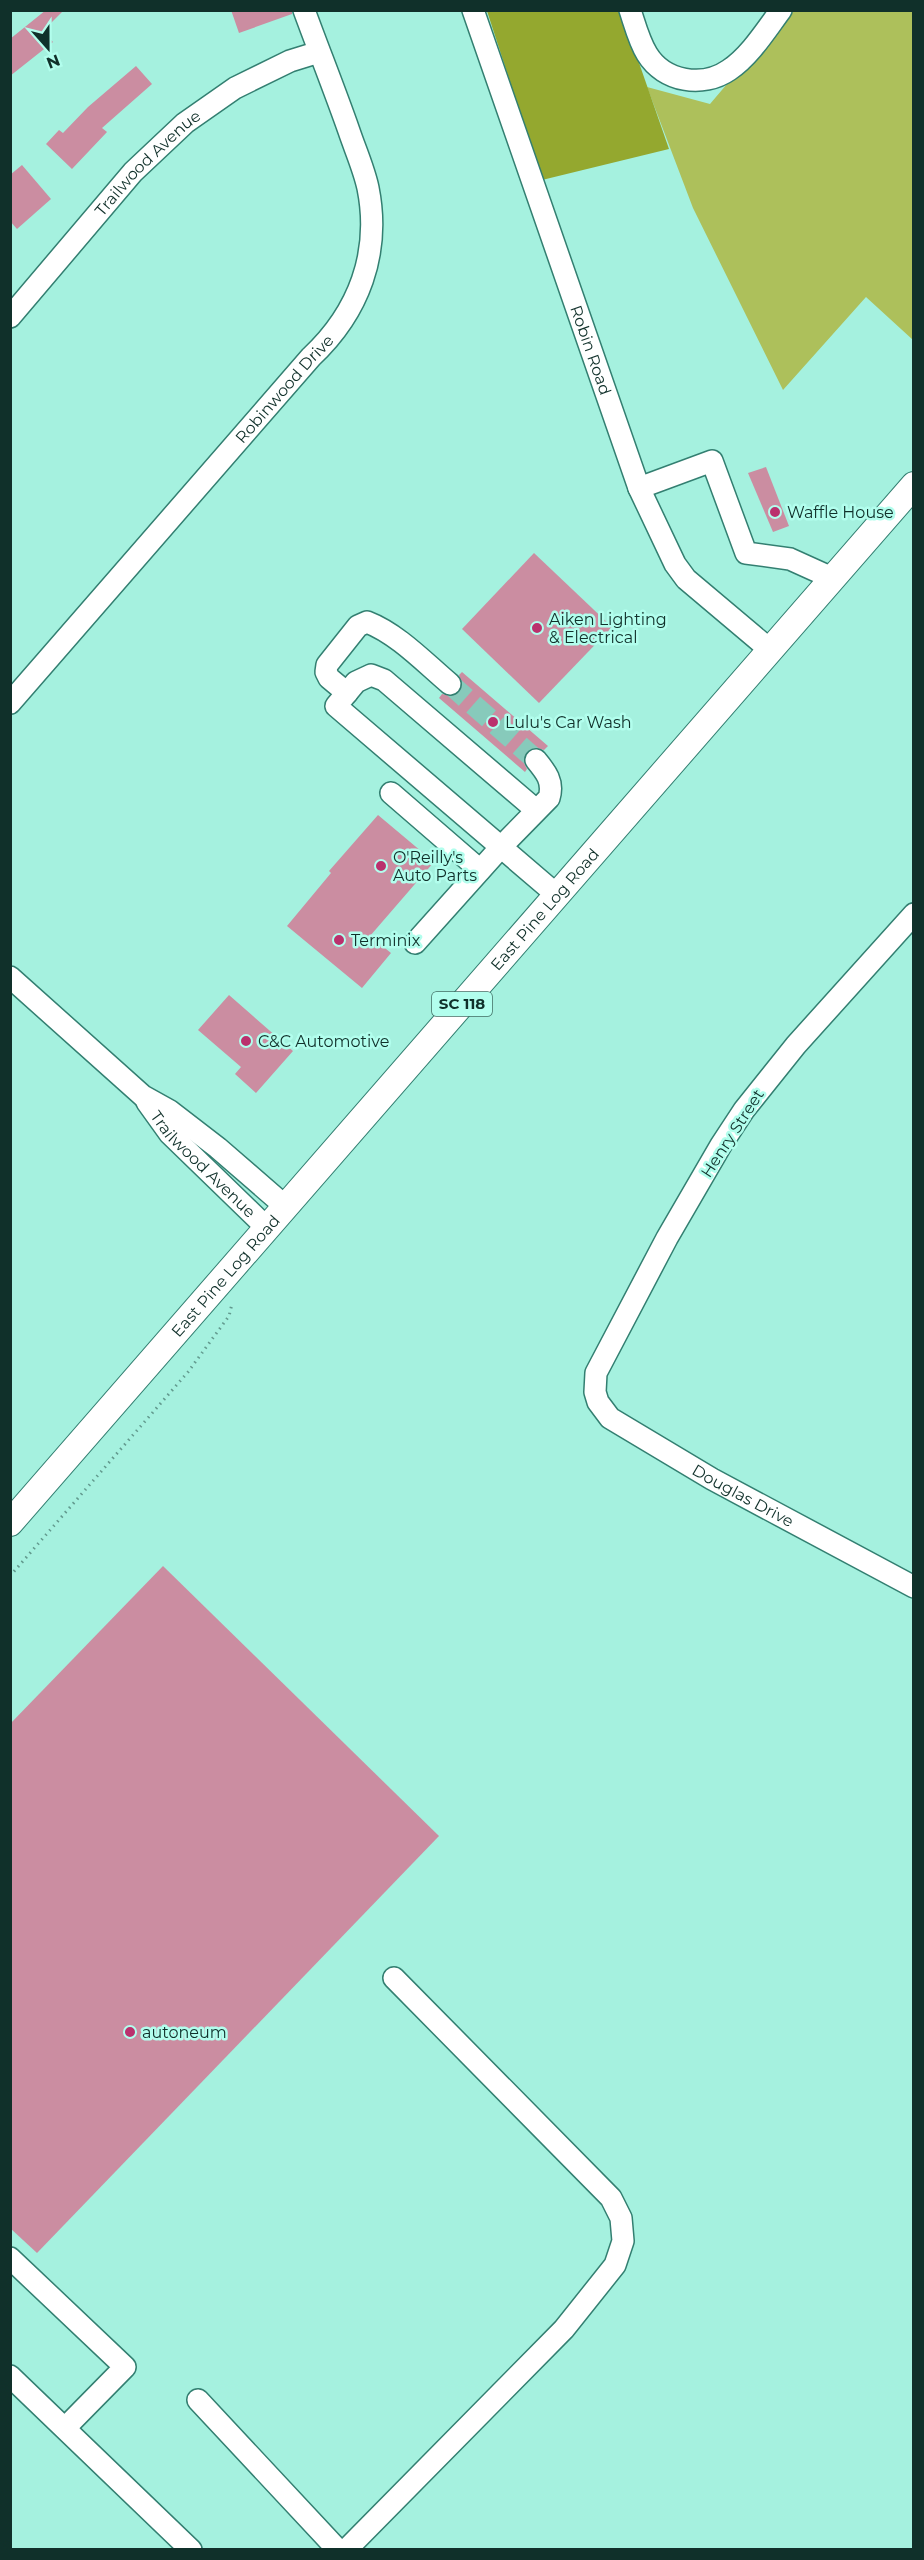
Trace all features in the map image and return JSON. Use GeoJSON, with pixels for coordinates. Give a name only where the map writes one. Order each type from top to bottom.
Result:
{"type":"FeatureCollection","features":[{"type":"Feature","properties":{"kind":"main road","name":"East Pine Log Road"},"geometry":{"type":"LineString","coordinates":[[10,1523],[770,649],[911,491]]}},
{"type":"Feature","properties":{"kind":"street","name":"Robinwood Drive"},"geometry":{"type":"LineString","coordinates":[[10,703],[311,357],[326,344],[350,311],[358,293],[365,274],[372,234],[368,186],[304,10]]}},
{"type":"Feature","properties":{"kind":"street","name":"Robin Road"},"geometry":{"type":"LineString","coordinates":[[473,10],[639,488],[675,564],[686,579],[770,649]]}},
{"type":"Feature","properties":{"kind":"street"},"geometry":{"type":"LineString","coordinates":[[630,10],[647,56],[671,76],[695,82],[728,71],[738,63],[782,10]]}},
{"type":"Feature","properties":{"kind":"street","name":"Trailwood Avenue"},"geometry":{"type":"LineString","coordinates":[[10,317],[133,172],[185,123],[235,88],[290,61],[319,52]]}},
{"type":"Feature","properties":{"kind":"street"},"geometry":{"type":"LineString","coordinates":[[639,488],[712,461],[746,553],[790,559],[832,578]]}},
{"type":"Feature","properties":{"kind":"street"},"geometry":{"type":"LineString","coordinates":[[347,693],[329,678],[326,672],[327,665],[358,626],[368,622],[397,640],[450,684]]}},
{"type":"Feature","properties":{"kind":"street"},"geometry":{"type":"LineString","coordinates":[[536,810],[384,680],[370,675],[356,682],[336,705],[557,895]]}},
{"type":"Feature","properties":{"kind":"street"},"geometry":{"type":"LineString","coordinates":[[416,943],[501,847],[549,798],[552,788],[547,774],[536,760]]}},
{"type":"Feature","properties":{"kind":"street"},"geometry":{"type":"LineString","coordinates":[[391,792],[480,870]]}},
{"type":"Feature","properties":{"kind":"street","name":"Henry Street"},"geometry":{"type":"LineString","coordinates":[[595,1383],[596,1373],[634,1298],[721,1145],[769,1077],[914,914]]}},
{"type":"Feature","properties":{"kind":"street","name":"Trailwood Avenue"},"geometry":{"type":"LineString","coordinates":[[10,977],[143,1096],[170,1111],[218,1148],[286,1207]]}},
{"type":"Feature","properties":{"kind":"street","name":"Trailwood Avenue"},"geometry":{"type":"LineString","coordinates":[[143,1096],[170,1134],[268,1229]]}},
{"type":"Feature","properties":{"kind":"street","name":"Douglas Drive"},"geometry":{"type":"LineString","coordinates":[[595,1383],[598,1402],[610,1418],[712,1479],[914,1587]]}},
{"type":"Feature","properties":{"kind":"street"},"geometry":{"type":"LineString","coordinates":[[346,2550],[564,2329],[615,2265],[623,2241],[621,2218],[611,2198],[394,1978]]}},
{"type":"Feature","properties":{"kind":"street"},"geometry":{"type":"LineString","coordinates":[[10,2258],[125,2367],[64,2428]]}},
{"type":"Feature","properties":{"kind":"street"},"geometry":{"type":"LineString","coordinates":[[10,2376],[191,2550]]}},
{"type":"Feature","properties":{"kind":"street"},"geometry":{"type":"LineString","coordinates":[[198,2400],[338,2550]]}},
{"type":"Feature","properties":{"kind":"path"},"geometry":{"type":"LineString","coordinates":[[10,1576],[188,1372],[229,1316],[234,1293]]}},
{"type":"Feature","properties":{"kind":"green space"},"geometry":{"type":"Polygon","coordinates":[[[487,11],[621,11],[669,149],[542,180],[487,11]]]}},
{"type":"Feature","properties":{"kind":"green space"},"geometry":{"type":"Polygon","coordinates":[[[789,11],[913,11],[913,340],[866,297],[783,390],[693,208],[647,87],[710,104],[789,11]]]}},
{"type":"Feature","properties":{"kind":"building"},"geometry":{"type":"Polygon","coordinates":[[[46,10],[64,10],[43,31],[53,42],[10,76],[10,39],[46,10]]]}},
{"type":"Feature","properties":{"kind":"building"},"geometry":{"type":"Polygon","coordinates":[[[231,10],[292,10],[292,14],[239,33],[231,10]]]}},
{"type":"Feature","properties":{"kind":"building"},"geometry":{"type":"Polygon","coordinates":[[[136,66],[152,84],[102,128],[107,132],[72,169],[46,144],[59,130],[63,133],[88,107],[136,66]]]}},
{"type":"Feature","properties":{"kind":"building"},"geometry":{"type":"Polygon","coordinates":[[[22,165],[51,199],[17,229],[10,221],[10,175],[22,165]]]}},
{"type":"Feature","properties":{"kind":"building","name":"Waffle House"},"geometry":{"type":"Polygon","coordinates":[[[766,467],[789,526],[773,532],[748,473],[766,467]]]}},
{"type":"Feature","properties":{"kind":"building","name":"Aiken Lighting & Electrical"},"geometry":{"type":"Polygon","coordinates":[[[534,553],[612,627],[539,703],[462,629],[534,553]]]}},
{"type":"Feature","properties":{"kind":"building","name":"Lulu's Car Wash"},"geometry":{"type":"Polygon","coordinates":[[[462,672],[548,746],[544,750],[534,747],[528,751],[524,756],[527,769],[525,772],[439,698],[442,694],[454,696],[460,692],[463,686],[459,675],[462,672]]]}},
{"type":"Feature","properties":{"kind":"building"},"geometry":{"type":"Polygon","coordinates":[[[378,815],[434,862],[370,936],[391,953],[362,988],[287,926],[331,873],[329,871],[378,815]]]}},
{"type":"Feature","properties":{"kind":"building","name":"C&C Automotive"},"geometry":{"type":"Polygon","coordinates":[[[229,995],[293,1051],[256,1093],[235,1074],[241,1067],[198,1030],[229,995]]]}},
{"type":"Feature","properties":{"kind":"building","name":"autoneum"},"geometry":{"type":"Polygon","coordinates":[[[163,1566],[439,1836],[37,2253],[10,2228],[10,1724],[163,1566]]]}},
{"type":"Feature","properties":{"kind":"tunnel"},"geometry":{"type":"LineString","coordinates":[[450,684],[536,760]]}},
{"type":"Feature","properties":{"kind":"place","name":"Waffle House"},"geometry":{"type":"Point","coordinates":[775,512]}},
{"type":"Feature","properties":{"kind":"place","name":"Aiken Lighting & Electrical"},"geometry":{"type":"Point","coordinates":[537,628]}},
{"type":"Feature","properties":{"kind":"place","name":"Lulu's Car Wash"},"geometry":{"type":"Point","coordinates":[493,722]}},
{"type":"Feature","properties":{"kind":"place","name":"O'Reilly's Auto Parts"},"geometry":{"type":"Point","coordinates":[381,866]}},
{"type":"Feature","properties":{"kind":"place","name":"Terminix"},"geometry":{"type":"Point","coordinates":[339,940]}},
{"type":"Feature","properties":{"kind":"place","name":"C&C Automotive"},"geometry":{"type":"Point","coordinates":[246,1041]}},
{"type":"Feature","properties":{"kind":"place","name":"autoneum"},"geometry":{"type":"Point","coordinates":[130,2032]}}]}
